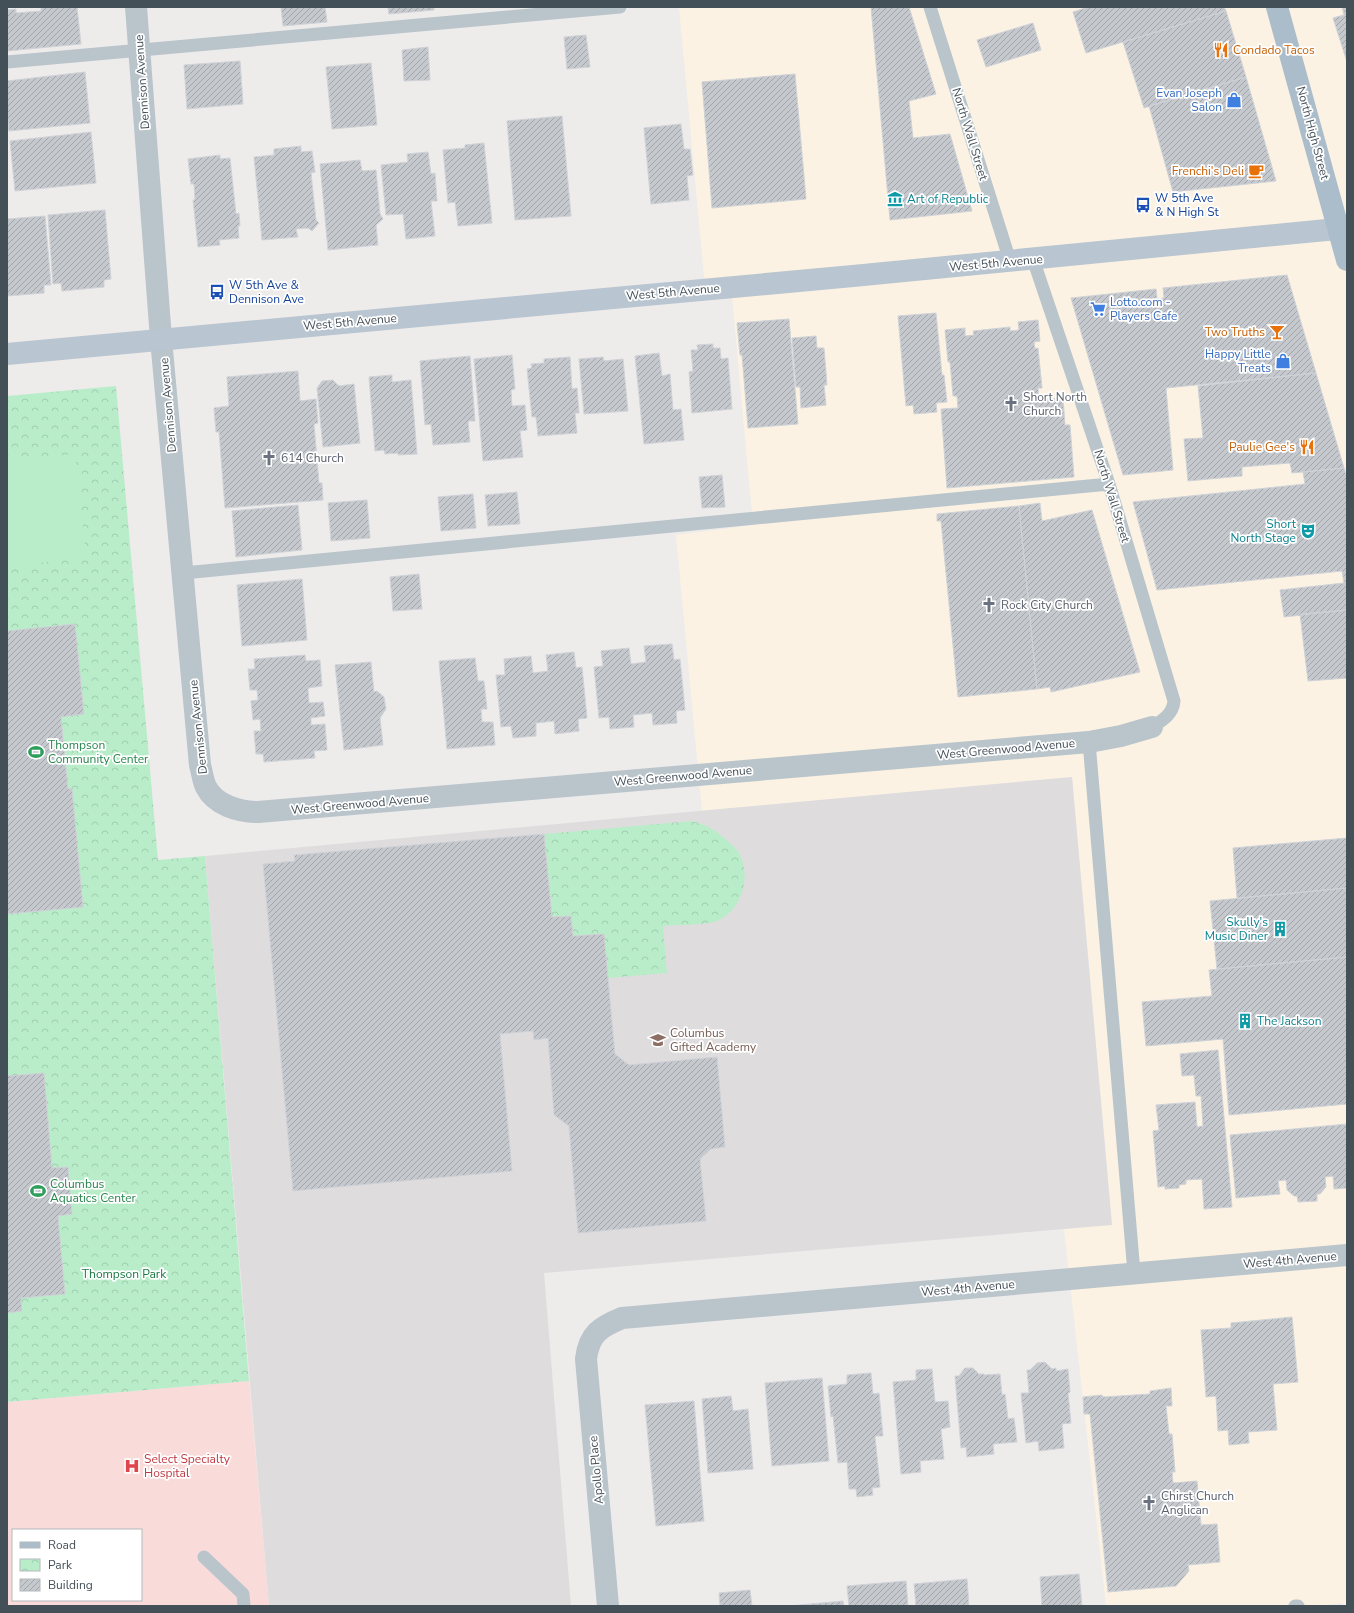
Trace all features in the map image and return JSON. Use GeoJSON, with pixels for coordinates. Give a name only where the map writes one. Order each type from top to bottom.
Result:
{"type":"FeatureCollection","features":[{"type":"Feature","properties":{"kind":"main road","name":"North High Street"},"geometry":{"type":"LineString","coordinates":[[1277,7],[1343,229],[1347,260]]}},
{"type":"Feature","properties":{"kind":"main road","name":"West 5th Avenue"},"geometry":{"type":"LineString","coordinates":[[7,354],[1343,229]]}},
{"type":"Feature","properties":{"kind":"street","name":"Dennison Avenue"},"geometry":{"type":"LineString","coordinates":[[136,7],[161,339],[184,573],[200,766],[206,787],[214,800]]}},
{"type":"Feature","properties":{"kind":"street","name":"West Greenwood Avenue"},"geometry":{"type":"LineString","coordinates":[[214,800],[244,812],[258,812],[1089,742],[1121,736],[1152,727]]}},
{"type":"Feature","properties":{"kind":"street","name":"West 4th Avenue"},"geometry":{"type":"LineString","coordinates":[[594,1336],[606,1325],[622,1318],[1347,1255]]}},
{"type":"Feature","properties":{"kind":"street","name":"Apollo Place"},"geometry":{"type":"LineString","coordinates":[[594,1336],[587,1347],[586,1359],[608,1606]]}},
{"type":"Feature","properties":{"kind":"lane"},"geometry":{"type":"LineString","coordinates":[[7,62],[620,7]]}},
{"type":"Feature","properties":{"kind":"lane","name":"North Wall Street"},"geometry":{"type":"LineString","coordinates":[[930,7],[1010,261]]}},
{"type":"Feature","properties":{"kind":"lane","name":"North Wall Street"},"geometry":{"type":"LineString","coordinates":[[1033,259],[1109,484],[1174,701],[1172,711],[1165,719],[1152,727]]}},
{"type":"Feature","properties":{"kind":"lane"},"geometry":{"type":"LineString","coordinates":[[184,573],[1109,484]]}},
{"type":"Feature","properties":{"kind":"lane"},"geometry":{"type":"LineString","coordinates":[[1089,742],[1134,1273]]}},
{"type":"Feature","properties":{"kind":"lane"},"geometry":{"type":"LineString","coordinates":[[204,1557],[243,1594],[244,1606]]}},
{"type":"Feature","properties":{"kind":"shaded area"},"geometry":{"type":"Polygon","coordinates":[[[679,7],[1347,7],[1347,1606],[1343,1606],[1343,1603],[1315,1606],[1106,1606],[1064,1229],[1112,1224],[1072,777],[702,811],[676,535],[753,525],[731,285],[705,287],[679,7]]]}},
{"type":"Feature","properties":{"kind":"shaded area","name":"Columbus Gifted Academy"},"geometry":{"type":"Polygon","coordinates":[[[1072,777],[1112,1225],[544,1273],[571,1606],[269,1606],[205,856],[1072,777]]]}},
{"type":"Feature","properties":{"kind":"shaded area","name":"Select Specialty Hospital"},"geometry":{"type":"Polygon","coordinates":[[[249,1381],[269,1606],[7,1606],[7,1402],[249,1381]]]}},
{"type":"Feature","properties":{"kind":"green space","name":"Thompson Park"},"geometry":{"type":"Polygon","coordinates":[[[116,386],[158,860],[205,856],[249,1381],[7,1402],[7,396],[116,386]]]}},
{"type":"Feature","properties":{"kind":"green space"},"geometry":{"type":"Polygon","coordinates":[[[75,454],[86,558],[8,566],[7,461],[75,454]]]}},
{"type":"Feature","properties":{"kind":"green space"},"geometry":{"type":"Polygon","coordinates":[[[692,821],[705,825],[715,831],[737,850],[742,859],[745,880],[739,900],[726,916],[717,921],[700,924],[663,926],[667,973],[608,978],[604,934],[573,936],[571,916],[552,917],[544,834],[692,821]]]}},
{"type":"Feature","properties":{"kind":"building"},"geometry":{"type":"Polygon","coordinates":[[[41,7],[77,7],[81,44],[7,51],[7,10],[16,9],[16,13],[41,11],[41,7]]]}},
{"type":"Feature","properties":{"kind":"building"},"geometry":{"type":"Polygon","coordinates":[[[281,7],[325,7],[327,22],[283,26],[281,7]]]}},
{"type":"Feature","properties":{"kind":"building"},"geometry":{"type":"Polygon","coordinates":[[[388,7],[434,7],[434,10],[389,14],[388,7]]]}},
{"type":"Feature","properties":{"kind":"building"},"geometry":{"type":"Polygon","coordinates":[[[871,7],[909,7],[936,94],[909,101],[913,138],[950,134],[972,211],[890,220],[871,7]]]}},
{"type":"Feature","properties":{"kind":"building"},"geometry":{"type":"Polygon","coordinates":[[[1088,7],[1224,7],[1226,11],[1086,53],[1073,12],[1088,7]]]}},
{"type":"Feature","properties":{"kind":"building"},"geometry":{"type":"Polygon","coordinates":[[[1342,7],[1347,7],[1347,62],[1333,18],[1344,15],[1342,7]]]}},
{"type":"Feature","properties":{"kind":"building"},"geometry":{"type":"Polygon","coordinates":[[[1226,11],[1246,77],[1144,108],[1123,42],[1226,11]]]}},
{"type":"Feature","properties":{"kind":"building"},"geometry":{"type":"Polygon","coordinates":[[[1033,23],[1041,50],[986,67],[977,40],[1033,23]]]}},
{"type":"Feature","properties":{"kind":"building"},"geometry":{"type":"Polygon","coordinates":[[[586,35],[590,67],[567,69],[564,37],[586,35]]]}},
{"type":"Feature","properties":{"kind":"building"},"geometry":{"type":"Polygon","coordinates":[[[428,47],[430,80],[404,81],[402,50],[428,47]]]}},
{"type":"Feature","properties":{"kind":"building"},"geometry":{"type":"Polygon","coordinates":[[[240,61],[243,104],[187,109],[184,65],[240,61]]]}},
{"type":"Feature","properties":{"kind":"building"},"geometry":{"type":"Polygon","coordinates":[[[371,63],[377,125],[332,129],[326,67],[371,63]]]}},
{"type":"Feature","properties":{"kind":"building"},"geometry":{"type":"Polygon","coordinates":[[[85,72],[90,123],[9,131],[7,81],[85,72]]]}},
{"type":"Feature","properties":{"kind":"building"},"geometry":{"type":"Polygon","coordinates":[[[795,74],[806,199],[712,208],[702,82],[795,74]]]}},
{"type":"Feature","properties":{"kind":"building"},"geometry":{"type":"Polygon","coordinates":[[[1246,77],[1276,181],[1173,192],[1149,106],[1246,77]]]}},
{"type":"Feature","properties":{"kind":"building"},"geometry":{"type":"Polygon","coordinates":[[[562,116],[571,216],[515,220],[507,121],[562,116]]]}},
{"type":"Feature","properties":{"kind":"building"},"geometry":{"type":"Polygon","coordinates":[[[681,124],[684,149],[690,149],[693,175],[687,176],[689,200],[651,204],[644,128],[681,124]]]}},
{"type":"Feature","properties":{"kind":"building"},"geometry":{"type":"Polygon","coordinates":[[[91,132],[96,183],[15,191],[10,141],[91,132]]]}},
{"type":"Feature","properties":{"kind":"building"},"geometry":{"type":"Polygon","coordinates":[[[484,143],[492,223],[458,226],[455,202],[448,203],[443,150],[465,148],[465,145],[484,143]]]}},
{"type":"Feature","properties":{"kind":"building"},"geometry":{"type":"Polygon","coordinates":[[[301,146],[301,152],[312,151],[315,172],[311,173],[316,220],[319,223],[312,231],[308,228],[296,229],[298,237],[262,240],[254,157],[274,155],[274,149],[301,146]]]}},
{"type":"Feature","properties":{"kind":"building"},"geometry":{"type":"Polygon","coordinates":[[[428,152],[431,174],[435,173],[437,201],[431,201],[435,236],[406,239],[403,214],[386,215],[381,165],[408,162],[407,154],[428,152]]]}},
{"type":"Feature","properties":{"kind":"building"},"geometry":{"type":"Polygon","coordinates":[[[220,155],[220,159],[230,158],[236,214],[239,213],[239,238],[219,240],[220,245],[198,247],[193,200],[195,200],[194,184],[191,184],[188,159],[220,155]]]}},
{"type":"Feature","properties":{"kind":"building"},"geometry":{"type":"Polygon","coordinates":[[[360,160],[362,171],[376,170],[380,214],[383,219],[376,225],[378,245],[328,250],[320,164],[360,160]]]}},
{"type":"Feature","properties":{"kind":"building"},"geometry":{"type":"Polygon","coordinates":[[[105,210],[111,279],[104,280],[104,287],[62,291],[61,283],[53,284],[48,215],[105,210]]]}},
{"type":"Feature","properties":{"kind":"building"},"geometry":{"type":"Polygon","coordinates":[[[45,216],[51,285],[44,285],[44,293],[7,296],[7,219],[45,216]]]}},
{"type":"Feature","properties":{"kind":"building"},"geometry":{"type":"Polygon","coordinates":[[[1287,275],[1316,373],[1166,388],[1173,470],[1123,475],[1071,298],[1156,289],[1157,299],[1164,298],[1163,288],[1287,275]]]}},
{"type":"Feature","properties":{"kind":"building"},"geometry":{"type":"Polygon","coordinates":[[[936,313],[942,375],[944,375],[947,402],[936,403],[937,412],[914,414],[913,405],[906,406],[898,316],[936,313]]]}},
{"type":"Feature","properties":{"kind":"building"},"geometry":{"type":"Polygon","coordinates":[[[789,319],[798,424],[748,428],[742,355],[740,355],[737,323],[789,319]]]}},
{"type":"Feature","properties":{"kind":"building","name":"Short North Church"},"geometry":{"type":"Polygon","coordinates":[[[1038,320],[1040,341],[1034,342],[1035,349],[1038,348],[1042,388],[1038,388],[1039,400],[1063,398],[1065,425],[1070,425],[1074,477],[947,488],[941,409],[958,408],[957,396],[953,396],[945,330],[965,328],[965,336],[974,335],[973,331],[1010,327],[1010,331],[1019,330],[1018,322],[1038,320]]]}},
{"type":"Feature","properties":{"kind":"building"},"geometry":{"type":"Polygon","coordinates":[[[816,336],[817,348],[824,348],[827,385],[824,385],[826,405],[801,408],[800,387],[796,387],[792,338],[816,336]]]}},
{"type":"Feature","properties":{"kind":"building"},"geometry":{"type":"Polygon","coordinates":[[[713,344],[713,348],[720,348],[721,359],[728,358],[732,409],[692,413],[689,372],[693,371],[691,350],[698,350],[697,345],[713,344]]]}},
{"type":"Feature","properties":{"kind":"building"},"geometry":{"type":"Polygon","coordinates":[[[659,353],[662,376],[670,374],[673,410],[681,409],[684,440],[644,444],[635,356],[659,353]]]}},
{"type":"Feature","properties":{"kind":"building"},"geometry":{"type":"Polygon","coordinates":[[[512,355],[515,389],[511,390],[512,406],[525,405],[527,430],[520,431],[523,457],[483,461],[474,359],[512,355]]]}},
{"type":"Feature","properties":{"kind":"building"},"geometry":{"type":"Polygon","coordinates":[[[470,356],[475,421],[468,421],[470,442],[433,445],[431,424],[425,425],[420,361],[470,356]]]}},
{"type":"Feature","properties":{"kind":"building"},"geometry":{"type":"Polygon","coordinates":[[[570,357],[572,389],[577,388],[579,413],[575,413],[577,433],[538,436],[536,417],[532,417],[527,369],[532,368],[531,364],[544,363],[544,359],[570,357]]]}},
{"type":"Feature","properties":{"kind":"building"},"geometry":{"type":"Polygon","coordinates":[[[603,357],[604,361],[623,359],[628,411],[584,414],[579,359],[603,357]]]}},
{"type":"Feature","properties":{"kind":"building","name":"614 Church"},"geometry":{"type":"Polygon","coordinates":[[[298,371],[300,401],[316,399],[318,423],[314,424],[319,483],[322,483],[323,500],[225,508],[219,432],[216,432],[214,408],[229,406],[227,377],[298,371]]]}},
{"type":"Feature","properties":{"kind":"building"},"geometry":{"type":"Polygon","coordinates":[[[1316,373],[1344,468],[1292,473],[1290,463],[1242,467],[1242,476],[1188,481],[1184,439],[1203,438],[1198,386],[1316,373]]]}},
{"type":"Feature","properties":{"kind":"building"},"geometry":{"type":"Polygon","coordinates":[[[392,375],[392,382],[411,380],[417,454],[398,455],[398,453],[385,454],[384,450],[375,451],[369,377],[392,375]]]}},
{"type":"Feature","properties":{"kind":"building"},"geometry":{"type":"Polygon","coordinates":[[[333,380],[339,386],[354,384],[360,443],[323,447],[317,388],[322,381],[333,380]]]}},
{"type":"Feature","properties":{"kind":"building"},"geometry":{"type":"Polygon","coordinates":[[[1344,468],[1347,477],[1347,610],[1284,617],[1280,590],[1344,583],[1342,571],[1157,590],[1133,502],[1305,484],[1303,472],[1344,468]]]}},
{"type":"Feature","properties":{"kind":"building"},"geometry":{"type":"Polygon","coordinates":[[[722,475],[725,507],[702,508],[699,477],[722,475]]]}},
{"type":"Feature","properties":{"kind":"building"},"geometry":{"type":"Polygon","coordinates":[[[517,492],[520,524],[488,526],[485,495],[517,492]]]}},
{"type":"Feature","properties":{"kind":"building"},"geometry":{"type":"Polygon","coordinates":[[[473,494],[476,528],[441,531],[438,497],[473,494]]]}},
{"type":"Feature","properties":{"kind":"building"},"geometry":{"type":"Polygon","coordinates":[[[367,500],[370,538],[331,541],[328,503],[367,500]]]}},
{"type":"Feature","properties":{"kind":"building"},"geometry":{"type":"Polygon","coordinates":[[[1040,503],[1042,521],[1092,510],[1140,672],[1051,692],[1050,687],[1037,689],[1019,506],[1040,503]]]}},
{"type":"Feature","properties":{"kind":"building"},"geometry":{"type":"Polygon","coordinates":[[[298,505],[302,550],[236,557],[232,511],[298,505]]]}},
{"type":"Feature","properties":{"kind":"building","name":"Rock City Church"},"geometry":{"type":"Polygon","coordinates":[[[1019,506],[1037,689],[958,697],[941,521],[937,521],[937,514],[1019,506]]]}},
{"type":"Feature","properties":{"kind":"building"},"geometry":{"type":"Polygon","coordinates":[[[419,574],[422,609],[393,611],[390,577],[419,574]]]}},
{"type":"Feature","properties":{"kind":"building"},"geometry":{"type":"Polygon","coordinates":[[[302,579],[307,640],[242,646],[237,585],[302,579]]]}},
{"type":"Feature","properties":{"kind":"building"},"geometry":{"type":"Polygon","coordinates":[[[1347,610],[1347,678],[1308,681],[1300,614],[1347,610]]]}},
{"type":"Feature","properties":{"kind":"building","name":"Thompson Community Center"},"geometry":{"type":"Polygon","coordinates":[[[75,624],[84,714],[61,717],[68,789],[72,788],[83,907],[7,914],[7,631],[75,624]]]}},
{"type":"Feature","properties":{"kind":"building"},"geometry":{"type":"Polygon","coordinates":[[[672,644],[674,660],[680,659],[685,710],[676,711],[677,723],[653,725],[652,713],[633,715],[634,727],[610,729],[609,717],[599,718],[594,667],[603,666],[601,651],[629,648],[631,664],[646,662],[644,646],[672,644]]]}},
{"type":"Feature","properties":{"kind":"building"},"geometry":{"type":"Polygon","coordinates":[[[574,652],[576,668],[582,667],[587,718],[578,719],[579,731],[555,734],[554,721],[536,723],[536,736],[513,738],[511,726],[501,727],[496,675],[505,675],[504,659],[531,656],[533,673],[548,671],[546,655],[574,652]]]}},
{"type":"Feature","properties":{"kind":"building"},"geometry":{"type":"Polygon","coordinates":[[[305,655],[306,661],[320,660],[322,686],[308,688],[309,703],[323,702],[325,716],[311,718],[311,725],[325,724],[327,750],[314,751],[315,758],[264,762],[263,754],[256,754],[254,731],[261,731],[260,719],[253,720],[251,701],[258,700],[257,690],[250,690],[248,669],[255,669],[254,659],[305,655]]]}},
{"type":"Feature","properties":{"kind":"building"},"geometry":{"type":"Polygon","coordinates":[[[475,658],[478,681],[484,681],[487,709],[481,709],[482,722],[493,722],[495,745],[447,749],[439,661],[475,658]]]}},
{"type":"Feature","properties":{"kind":"building"},"geometry":{"type":"Polygon","coordinates":[[[371,662],[374,692],[377,691],[384,697],[386,709],[380,718],[383,745],[344,750],[335,665],[371,662]]]}},
{"type":"Feature","properties":{"kind":"building"},"geometry":{"type":"Polygon","coordinates":[[[544,834],[552,917],[571,916],[573,936],[604,934],[615,1054],[629,1065],[717,1057],[725,1147],[711,1149],[700,1159],[706,1221],[578,1233],[569,1126],[554,1115],[548,1038],[534,1040],[533,1031],[500,1034],[512,1171],[293,1191],[263,864],[295,861],[294,855],[544,834]]]}},
{"type":"Feature","properties":{"kind":"building"},"geometry":{"type":"Polygon","coordinates":[[[1347,838],[1347,888],[1237,898],[1233,848],[1347,838]]]}},
{"type":"Feature","properties":{"kind":"building","name":"Skully's Music Diner"},"geometry":{"type":"Polygon","coordinates":[[[1347,888],[1347,957],[1217,969],[1210,901],[1347,888]]]}},
{"type":"Feature","properties":{"kind":"building","name":"The Jackson"},"geometry":{"type":"Polygon","coordinates":[[[1347,957],[1347,1104],[1229,1115],[1223,1039],[1146,1046],[1142,1002],[1212,996],[1209,970],[1347,957]]]}},
{"type":"Feature","properties":{"kind":"building"},"geometry":{"type":"Polygon","coordinates":[[[1218,1050],[1232,1207],[1204,1209],[1202,1179],[1186,1180],[1186,1184],[1179,1185],[1179,1188],[1165,1189],[1165,1186],[1158,1187],[1153,1131],[1159,1130],[1156,1105],[1195,1102],[1197,1127],[1203,1126],[1201,1096],[1196,1096],[1194,1075],[1182,1076],[1180,1054],[1218,1050]]]}},
{"type":"Feature","properties":{"kind":"building","name":"Columbus Aquatics Center"},"geometry":{"type":"Polygon","coordinates":[[[44,1073],[52,1168],[68,1167],[72,1214],[58,1216],[65,1294],[21,1298],[22,1311],[7,1313],[7,1076],[44,1073]]]}},
{"type":"Feature","properties":{"kind":"building"},"geometry":{"type":"Polygon","coordinates":[[[1347,1124],[1347,1188],[1334,1189],[1333,1176],[1325,1177],[1326,1187],[1320,1194],[1317,1194],[1317,1201],[1298,1202],[1297,1196],[1294,1196],[1287,1190],[1286,1180],[1278,1181],[1280,1194],[1236,1198],[1230,1135],[1347,1124]]]}},
{"type":"Feature","properties":{"kind":"building"},"geometry":{"type":"Polygon","coordinates":[[[1292,1317],[1298,1382],[1273,1384],[1277,1430],[1248,1432],[1249,1443],[1229,1445],[1228,1430],[1218,1431],[1216,1396],[1206,1397],[1201,1330],[1231,1328],[1231,1323],[1292,1317]]]}},
{"type":"Feature","properties":{"kind":"building"},"geometry":{"type":"Polygon","coordinates":[[[1045,1362],[1052,1369],[1056,1368],[1056,1371],[1068,1369],[1070,1392],[1068,1393],[1071,1423],[1062,1424],[1064,1448],[1039,1451],[1038,1441],[1026,1443],[1021,1393],[1029,1393],[1027,1370],[1030,1370],[1037,1363],[1045,1362]]]}},
{"type":"Feature","properties":{"kind":"building"},"geometry":{"type":"Polygon","coordinates":[[[965,1368],[973,1368],[979,1374],[984,1375],[1000,1374],[1002,1395],[1005,1394],[1008,1419],[1014,1418],[1017,1442],[993,1444],[994,1454],[967,1457],[966,1447],[961,1448],[955,1376],[959,1376],[965,1368]]]}},
{"type":"Feature","properties":{"kind":"building"},"geometry":{"type":"Polygon","coordinates":[[[932,1369],[935,1402],[948,1401],[950,1427],[941,1429],[944,1459],[920,1461],[921,1472],[901,1474],[893,1382],[916,1380],[916,1370],[932,1369]]]}},
{"type":"Feature","properties":{"kind":"building"},"geometry":{"type":"Polygon","coordinates":[[[871,1373],[873,1394],[879,1393],[883,1436],[875,1436],[880,1487],[872,1488],[873,1495],[857,1497],[856,1489],[849,1489],[847,1462],[838,1463],[828,1386],[847,1384],[847,1375],[871,1373]]]}},
{"type":"Feature","properties":{"kind":"building"},"geometry":{"type":"Polygon","coordinates":[[[822,1378],[829,1461],[772,1466],[765,1383],[822,1378]]]}},
{"type":"Feature","properties":{"kind":"building","name":"Chirst Church Anglican"},"geometry":{"type":"Polygon","coordinates":[[[1171,1388],[1172,1406],[1166,1406],[1169,1434],[1172,1434],[1175,1472],[1172,1472],[1173,1483],[1197,1481],[1201,1525],[1217,1524],[1220,1562],[1188,1565],[1189,1571],[1176,1586],[1108,1592],[1090,1414],[1084,1414],[1083,1397],[1150,1394],[1150,1391],[1171,1388]]]}},
{"type":"Feature","properties":{"kind":"building"},"geometry":{"type":"Polygon","coordinates":[[[731,1396],[733,1411],[748,1409],[753,1469],[708,1473],[702,1399],[731,1396]]]}},
{"type":"Feature","properties":{"kind":"building"},"geometry":{"type":"Polygon","coordinates":[[[694,1401],[704,1521],[656,1526],[645,1405],[694,1401]]]}},
{"type":"Feature","properties":{"kind":"building"},"geometry":{"type":"Polygon","coordinates":[[[1079,1574],[1082,1606],[1042,1606],[1040,1577],[1079,1574]]]}},
{"type":"Feature","properties":{"kind":"building"},"geometry":{"type":"Polygon","coordinates":[[[967,1579],[969,1606],[916,1606],[914,1584],[967,1579]]]}},
{"type":"Feature","properties":{"kind":"building"},"geometry":{"type":"Polygon","coordinates":[[[906,1581],[908,1606],[849,1606],[847,1586],[906,1581]]]}},
{"type":"Feature","properties":{"kind":"building"},"geometry":{"type":"Polygon","coordinates":[[[750,1590],[752,1606],[720,1606],[719,1593],[750,1590]]]}},
{"type":"Feature","properties":{"kind":"building"},"geometry":{"type":"Polygon","coordinates":[[[843,1601],[844,1606],[789,1606],[843,1601]]]}},
{"type":"Feature","properties":{"kind":"place","name":"Condado Tacos"},"geometry":{"type":"Point","coordinates":[1221,50]}},
{"type":"Feature","properties":{"kind":"place","name":"Evan Joseph Salon"},"geometry":{"type":"Point","coordinates":[1234,100]}},
{"type":"Feature","properties":{"kind":"place","name":"Frenchi's Deli"},"geometry":{"type":"Point","coordinates":[1256,171]}},
{"type":"Feature","properties":{"kind":"place","name":"Art of Republic"},"geometry":{"type":"Point","coordinates":[895,199]}},
{"type":"Feature","properties":{"kind":"place","name":"W 5th Ave & N High St"},"geometry":{"type":"Point","coordinates":[1143,205]}},
{"type":"Feature","properties":{"kind":"place","name":"W 5th Ave & Dennison Ave"},"geometry":{"type":"Point","coordinates":[217,292]}},
{"type":"Feature","properties":{"kind":"place","name":"Lotto.com - Players Cafe"},"geometry":{"type":"Point","coordinates":[1098,309]}},
{"type":"Feature","properties":{"kind":"place","name":"Two Truths"},"geometry":{"type":"Point","coordinates":[1277,332]}},
{"type":"Feature","properties":{"kind":"place","name":"Happy Little Treats"},"geometry":{"type":"Point","coordinates":[1283,361]}},
{"type":"Feature","properties":{"kind":"place","name":"Short North Church"},"geometry":{"type":"Point","coordinates":[1011,404]}},
{"type":"Feature","properties":{"kind":"place","name":"Paulie Gee's"},"geometry":{"type":"Point","coordinates":[1307,447]}},
{"type":"Feature","properties":{"kind":"place","name":"614 Church"},"geometry":{"type":"Point","coordinates":[269,458]}},
{"type":"Feature","properties":{"kind":"place","name":"Short North Stage"},"geometry":{"type":"Point","coordinates":[1308,531]}},
{"type":"Feature","properties":{"kind":"place","name":"Rock City Church"},"geometry":{"type":"Point","coordinates":[989,605]}},
{"type":"Feature","properties":{"kind":"place","name":"Thompson Community Center"},"geometry":{"type":"Point","coordinates":[36,752]}},
{"type":"Feature","properties":{"kind":"place","name":"Skully's Music Diner"},"geometry":{"type":"Point","coordinates":[1280,929]}},
{"type":"Feature","properties":{"kind":"place","name":"The Jackson"},"geometry":{"type":"Point","coordinates":[1245,1021]}},
{"type":"Feature","properties":{"kind":"place","name":"Columbus Gifted Academy"},"geometry":{"type":"Point","coordinates":[658,1040]}},
{"type":"Feature","properties":{"kind":"place","name":"Columbus Aquatics Center"},"geometry":{"type":"Point","coordinates":[38,1191]}},
{"type":"Feature","properties":{"kind":"place","name":"Select Specialty Hospital"},"geometry":{"type":"Point","coordinates":[132,1466]}},
{"type":"Feature","properties":{"kind":"place","name":"Chirst Church Anglican"},"geometry":{"type":"Point","coordinates":[1149,1503]}}]}
